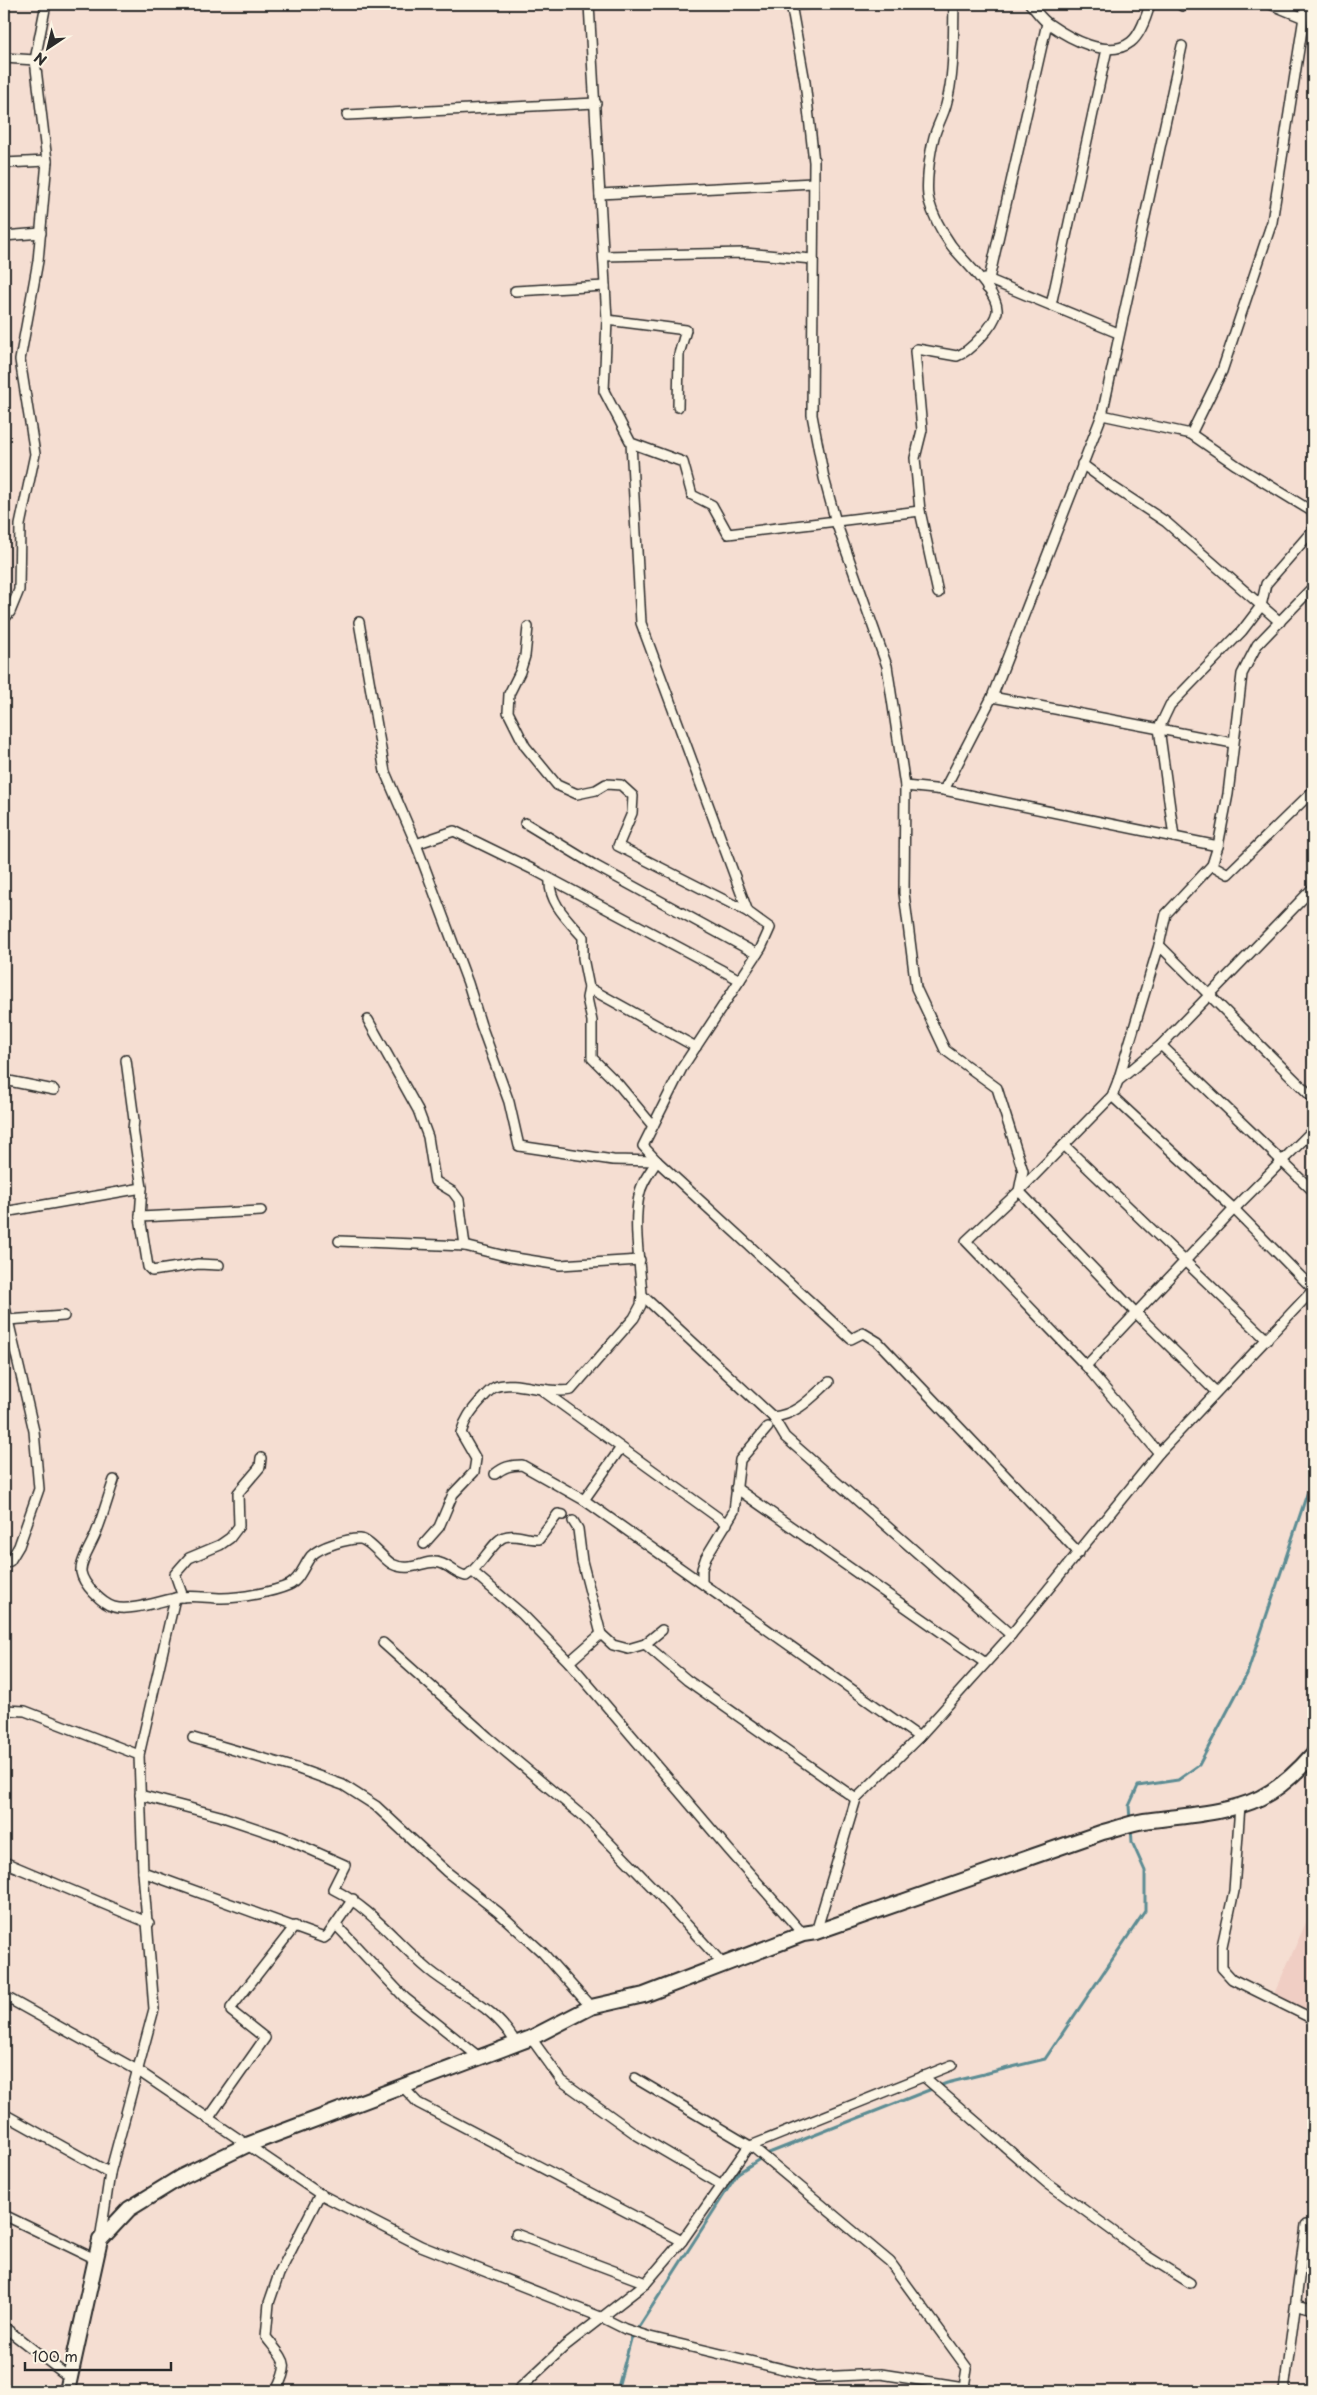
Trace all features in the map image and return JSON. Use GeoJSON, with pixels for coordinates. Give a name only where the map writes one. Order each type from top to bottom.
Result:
{"type":"FeatureCollection","features":[{"type":"Feature","properties":{"kind":"street"},"geometry":{"type":"LineString","coordinates":[[4,620],[10,612],[19,590],[20,525],[35,454],[20,360],[38,261],[47,161],[35,60],[46,4]]}},
{"type":"Feature","properties":{"kind":"street"},"geometry":{"type":"LineString","coordinates":[[589,4],[604,256],[606,320],[604,391],[631,443],[641,623],[748,912]]}},
{"type":"Feature","properties":{"kind":"street"},"geometry":{"type":"LineString","coordinates":[[810,4],[791,4],[805,82],[814,162],[812,416],[824,478],[836,522],[886,666],[905,786],[904,893],[916,988],[945,1050],[997,1088],[1023,1172],[1019,1191]]}},
{"type":"Feature","properties":{"kind":"street"},"geometry":{"type":"LineString","coordinates":[[954,4],[952,66],[946,105],[934,138],[928,190],[929,201],[938,225],[951,246],[976,274],[989,284],[1052,305],[1118,333]]}},
{"type":"Feature","properties":{"kind":"street"},"geometry":{"type":"LineString","coordinates":[[1030,4],[1047,23],[1078,40],[1107,49],[1121,48],[1133,41],[1150,4]]}},
{"type":"Feature","properties":{"kind":"street"},"geometry":{"type":"LineString","coordinates":[[1270,4],[1304,18]]}},
{"type":"Feature","properties":{"kind":"street"},"geometry":{"type":"LineString","coordinates":[[1191,434],[1222,371],[1272,222],[1306,4]]}},
{"type":"Feature","properties":{"kind":"street"},"geometry":{"type":"LineString","coordinates":[[938,593],[920,511],[915,458],[922,430],[914,351],[917,349],[957,356],[968,351],[987,329],[997,313],[989,284],[1047,23]]}},
{"type":"Feature","properties":{"kind":"street"},"geometry":{"type":"LineString","coordinates":[[944,790],[992,697],[1102,415],[1118,333],[1182,46]]}},
{"type":"Feature","properties":{"kind":"street"},"geometry":{"type":"LineString","coordinates":[[1052,305],[1107,49]]}},
{"type":"Feature","properties":{"kind":"street"},"geometry":{"type":"LineString","coordinates":[[4,58],[35,60]]}},
{"type":"Feature","properties":{"kind":"street"},"geometry":{"type":"LineString","coordinates":[[347,115],[596,103]]}},
{"type":"Feature","properties":{"kind":"street"},"geometry":{"type":"LineString","coordinates":[[4,163],[47,161]]}},
{"type":"Feature","properties":{"kind":"street"},"geometry":{"type":"LineString","coordinates":[[600,194],[813,183]]}},
{"type":"Feature","properties":{"kind":"street"},"geometry":{"type":"LineString","coordinates":[[4,236],[41,233]]}},
{"type":"Feature","properties":{"kind":"street"},"geometry":{"type":"LineString","coordinates":[[604,256],[745,253],[812,259]]}},
{"type":"Feature","properties":{"kind":"street"},"geometry":{"type":"LineString","coordinates":[[515,291],[605,286]]}},
{"type":"Feature","properties":{"kind":"street"},"geometry":{"type":"LineString","coordinates":[[606,320],[686,330],[679,354],[678,407]]}},
{"type":"Feature","properties":{"kind":"street"},"geometry":{"type":"LineString","coordinates":[[1102,415],[1191,434],[1236,465],[1313,512]]}},
{"type":"Feature","properties":{"kind":"street"},"geometry":{"type":"LineString","coordinates":[[631,443],[683,462],[692,494],[712,505],[728,534],[920,511]]}},
{"type":"Feature","properties":{"kind":"street"},"geometry":{"type":"LineString","coordinates":[[1082,464],[1166,522],[1280,622]]}},
{"type":"Feature","properties":{"kind":"street"},"geometry":{"type":"LineString","coordinates":[[1174,837],[1159,728],[1170,705],[1242,631],[1261,606],[1266,584],[1313,530]]}},
{"type":"Feature","properties":{"kind":"street"},"geometry":{"type":"LineString","coordinates":[[1158,1453],[1086,1366],[966,1242],[1112,1096],[1159,945],[1166,914],[1212,865],[1218,846],[1228,794],[1242,674],[1257,645],[1313,587]]}},
{"type":"Feature","properties":{"kind":"street"},"geometry":{"type":"LineString","coordinates":[[359,622],[385,772],[416,844],[496,1064],[509,1102],[519,1146],[614,1160],[657,1161]]}},
{"type":"Feature","properties":{"kind":"street"},"geometry":{"type":"LineString","coordinates":[[528,627],[525,656],[520,672],[509,694],[508,712],[524,746],[557,785],[577,794],[596,790],[606,784],[621,785],[633,796],[632,813],[618,846],[748,912],[770,928],[757,954],[682,1068],[643,1146],[851,1339],[863,1333],[878,1342],[1079,1553]]}},
{"type":"Feature","properties":{"kind":"street"},"geometry":{"type":"LineString","coordinates":[[992,697],[1233,743]]}},
{"type":"Feature","properties":{"kind":"street"},"geometry":{"type":"LineString","coordinates":[[905,786],[944,790],[1218,846]]}},
{"type":"Feature","properties":{"kind":"street"},"geometry":{"type":"LineString","coordinates":[[1212,865],[1228,874],[1313,791]]}},
{"type":"Feature","properties":{"kind":"street"},"geometry":{"type":"LineString","coordinates":[[525,824],[596,866],[757,954]]}},
{"type":"Feature","properties":{"kind":"street"},"geometry":{"type":"LineString","coordinates":[[416,844],[454,831],[550,879],[740,980]]}},
{"type":"Feature","properties":{"kind":"street"},"geometry":{"type":"LineString","coordinates":[[550,879],[549,889],[560,911],[583,937],[583,958],[589,988],[587,998],[592,1021],[592,1058],[619,1085],[653,1126]]}},
{"type":"Feature","properties":{"kind":"street"},"geometry":{"type":"LineString","coordinates":[[1118,1081],[1161,1045],[1313,888]]}},
{"type":"Feature","properties":{"kind":"street"},"geometry":{"type":"LineString","coordinates":[[1159,945],[1211,994],[1313,1098]]}},
{"type":"Feature","properties":{"kind":"street"},"geometry":{"type":"LineString","coordinates":[[589,988],[696,1047]]}},
{"type":"Feature","properties":{"kind":"street"},"geometry":{"type":"LineString","coordinates":[[368,1020],[418,1110],[428,1137],[436,1181],[453,1192],[459,1200],[465,1246]]}},
{"type":"Feature","properties":{"kind":"street"},"geometry":{"type":"LineString","coordinates":[[1161,1045],[1313,1191]]}},
{"type":"Feature","properties":{"kind":"street"},"geometry":{"type":"LineString","coordinates":[[126,1060],[134,1120],[133,1129],[142,1188],[140,1217],[150,1270],[175,1269],[198,1264],[219,1265]]}},
{"type":"Feature","properties":{"kind":"street"},"geometry":{"type":"LineString","coordinates":[[4,1080],[54,1090]]}},
{"type":"Feature","properties":{"kind":"street"},"geometry":{"type":"LineString","coordinates":[[810,1933],[856,1800],[919,1737],[984,1662],[1011,1635],[1158,1453],[1313,1290],[1234,1209],[1112,1096]]}},
{"type":"Feature","properties":{"kind":"street"},"geometry":{"type":"LineString","coordinates":[[1086,1366],[1184,1260],[1313,1130]]}},
{"type":"Feature","properties":{"kind":"street"},"geometry":{"type":"LineString","coordinates":[[1064,1145],[1267,1340]]}},
{"type":"Feature","properties":{"kind":"street"},"geometry":{"type":"LineString","coordinates":[[424,1544],[438,1527],[453,1494],[474,1472],[476,1459],[461,1433],[468,1414],[487,1393],[498,1386],[526,1387],[560,1393],[571,1390],[580,1383],[634,1318],[641,1305],[642,1295],[639,1195],[644,1181],[657,1161]]}},
{"type":"Feature","properties":{"kind":"street"},"geometry":{"type":"LineString","coordinates":[[4,1212],[142,1188]]}},
{"type":"Feature","properties":{"kind":"street"},"geometry":{"type":"LineString","coordinates":[[1019,1191],[1216,1392]]}},
{"type":"Feature","properties":{"kind":"street"},"geometry":{"type":"LineString","coordinates":[[140,1217],[261,1211]]}},
{"type":"Feature","properties":{"kind":"street"},"geometry":{"type":"LineString","coordinates":[[339,1241],[465,1246],[509,1257],[560,1265],[640,1260]]}},
{"type":"Feature","properties":{"kind":"street"},"geometry":{"type":"LineString","coordinates":[[642,1295],[773,1417],[785,1437],[1011,1635]]}},
{"type":"Feature","properties":{"kind":"street"},"geometry":{"type":"LineString","coordinates":[[4,1303],[34,1431],[39,1489],[19,1546],[10,1561],[4,1564]]}},
{"type":"Feature","properties":{"kind":"street"},"geometry":{"type":"LineString","coordinates":[[7,1320],[64,1316]]}},
{"type":"Feature","properties":{"kind":"street"},"geometry":{"type":"LineString","coordinates":[[773,1417],[786,1416],[796,1411],[829,1382]]}},
{"type":"Feature","properties":{"kind":"street"},"geometry":{"type":"LineString","coordinates":[[541,1390],[620,1449],[727,1524]]}},
{"type":"Feature","properties":{"kind":"street"},"geometry":{"type":"LineString","coordinates":[[702,1582],[702,1569],[706,1557],[734,1511],[740,1460],[743,1454],[768,1427]]}},
{"type":"Feature","properties":{"kind":"street"},"geometry":{"type":"LineString","coordinates":[[584,1500],[620,1449]]}},
{"type":"Feature","properties":{"kind":"street"},"geometry":{"type":"LineString","coordinates":[[4,2327],[68,2385],[100,2240],[110,2173],[154,2009],[143,1872],[139,1754],[179,1598],[175,1574],[189,1558],[220,1545],[230,1538],[239,1526],[238,1493],[260,1466],[261,1458]]}},
{"type":"Feature","properties":{"kind":"street"},"geometry":{"type":"LineString","coordinates":[[495,1474],[503,1467],[522,1465],[584,1500],[919,1737]]}},
{"type":"Feature","properties":{"kind":"street"},"geometry":{"type":"LineString","coordinates":[[114,1480],[81,1568],[82,1574],[101,1599],[115,1608],[179,1598],[225,1598],[271,1590],[290,1584],[301,1573],[312,1555],[324,1546],[360,1539],[367,1542],[382,1558],[403,1568],[415,1568],[434,1562],[441,1563],[458,1575],[466,1576],[473,1572],[501,1539],[509,1536],[539,1539],[558,1514],[564,1515]]}},
{"type":"Feature","properties":{"kind":"street"},"geometry":{"type":"LineString","coordinates":[[736,1488],[984,1662]]}},
{"type":"Feature","properties":{"kind":"street"},"geometry":{"type":"LineString","coordinates":[[573,1521],[578,1529],[582,1561],[601,1634],[613,1645],[628,1649],[644,1644],[662,1630]]}},
{"type":"Feature","properties":{"kind":"street"},"geometry":{"type":"LineString","coordinates":[[473,1572],[522,1614],[569,1662],[729,1850],[810,1933]]}},
{"type":"Feature","properties":{"kind":"street"},"geometry":{"type":"LineString","coordinates":[[569,1662],[601,1634]]}},
{"type":"Feature","properties":{"kind":"street"},"geometry":{"type":"LineString","coordinates":[[383,1643],[488,1737],[586,1819],[722,1963]]}},
{"type":"Feature","properties":{"kind":"street"},"geometry":{"type":"LineString","coordinates":[[644,1644],[717,1702],[856,1800]]}},
{"type":"Feature","properties":{"kind":"street"},"geometry":{"type":"LineString","coordinates":[[4,1710],[25,1711],[139,1754]]}},
{"type":"Feature","properties":{"kind":"street"},"geometry":{"type":"LineString","coordinates":[[193,1738],[296,1768],[343,1785],[376,1806],[447,1872],[498,1912],[543,1952],[591,2007]]}},
{"type":"Feature","properties":{"kind":"street"},"geometry":{"type":"LineString","coordinates":[[100,2240],[129,2209],[181,2177],[248,2145],[531,2038],[591,2007],[644,1995],[722,1963],[1103,1832],[1141,1822],[1189,1816],[1240,1805],[1260,1798],[1281,1784],[1313,1754]]}},
{"type":"Feature","properties":{"kind":"street"},"geometry":{"type":"LineString","coordinates":[[140,1795],[220,1816],[282,1837],[345,1866],[332,1888],[353,1899],[430,1970],[494,2014],[507,2028],[516,2043]]}},
{"type":"Feature","properties":{"kind":"street"},"geometry":{"type":"LineString","coordinates":[[1240,1805],[1234,1891],[1222,1946],[1222,1968],[1232,1979],[1313,2019]]}},
{"type":"Feature","properties":{"kind":"street"},"geometry":{"type":"LineString","coordinates":[[4,1862],[148,1923]]}},
{"type":"Feature","properties":{"kind":"street"},"geometry":{"type":"LineString","coordinates":[[143,1872],[324,1938],[353,1899]]}},
{"type":"Feature","properties":{"kind":"street"},"geometry":{"type":"LineString","coordinates":[[336,1924],[405,1998],[479,2057]]}},
{"type":"Feature","properties":{"kind":"street"},"geometry":{"type":"LineString","coordinates":[[208,2119],[265,2038],[231,2011],[231,2008],[295,1926]]}},
{"type":"Feature","properties":{"kind":"street"},"geometry":{"type":"LineString","coordinates":[[4,1996],[137,2070],[320,2194],[421,2246],[603,2318],[625,2329],[650,2337],[816,2377],[881,2374],[967,2389],[967,2368],[890,2262],[766,2158],[635,2078]]}},
{"type":"Feature","properties":{"kind":"street"},"geometry":{"type":"LineString","coordinates":[[531,2038],[562,2081],[637,2135],[722,2185]]}},
{"type":"Feature","properties":{"kind":"street"},"geometry":{"type":"LineString","coordinates":[[518,2391],[565,2346],[646,2283],[682,2241],[722,2185],[752,2148],[952,2065]]}},
{"type":"Feature","properties":{"kind":"street"},"geometry":{"type":"LineString","coordinates":[[923,2076],[1046,2182],[1147,2256],[1190,2283]]}},
{"type":"Feature","properties":{"kind":"street"},"geometry":{"type":"LineString","coordinates":[[402,2086],[418,2103],[682,2241]]}},
{"type":"Feature","properties":{"kind":"street"},"geometry":{"type":"LineString","coordinates":[[4,2114],[110,2173]]}},
{"type":"Feature","properties":{"kind":"street"},"geometry":{"type":"LineString","coordinates":[[276,2391],[286,2372],[285,2362],[266,2337],[269,2303],[279,2274],[320,2194]]}},
{"type":"Feature","properties":{"kind":"street"},"geometry":{"type":"LineString","coordinates":[[4,2215],[95,2260]]}},
{"type":"Feature","properties":{"kind":"street"},"geometry":{"type":"LineString","coordinates":[[1284,2391],[1297,2306],[1306,2225]]}},
{"type":"Feature","properties":{"kind":"street"},"geometry":{"type":"LineString","coordinates":[[516,2234],[646,2283]]}},
{"type":"Feature","properties":{"kind":"street"},"geometry":{"type":"LineString","coordinates":[[1297,2306],[1313,2309]]}},
{"type":"Feature","properties":{"kind":"shaded area"},"geometry":{"type":"Polygon","coordinates":[[[1313,1907],[1313,2013],[1273,1996],[1313,1907]]]}},
{"type":"Feature","properties":{"kind":"waterway"},"geometry":{"type":"LineString","coordinates":[[1130,1820],[1129,1806],[1138,1786],[1178,1780],[1199,1765],[1247,1674],[1313,1476]]}},
{"type":"Feature","properties":{"kind":"waterway"},"geometry":{"type":"LineString","coordinates":[[617,2391],[631,2339],[738,2173],[769,2153],[947,2083],[1045,2059],[1145,1911],[1145,1871],[1132,1842],[1131,1827]]}}]}
